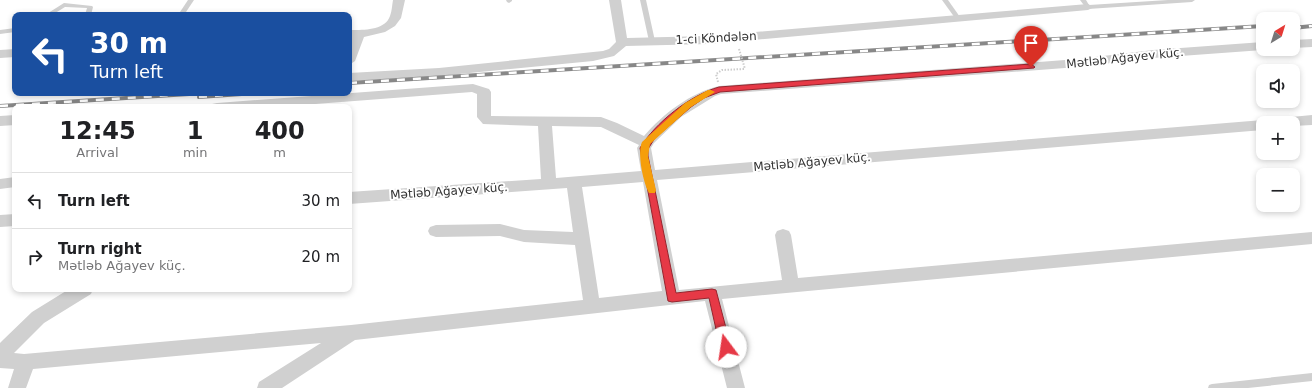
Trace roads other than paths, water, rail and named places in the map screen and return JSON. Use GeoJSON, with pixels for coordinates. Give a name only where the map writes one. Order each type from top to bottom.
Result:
{"type":"FeatureCollection","features":[{"type":"Feature","properties":{"kind":"street"},"geometry":{"type":"LineString","coordinates":[[352,45],[354,34],[373,32],[387,26],[394,18],[399,0]]}},
{"type":"Feature","properties":{"kind":"street"},"geometry":{"type":"LineString","coordinates":[[352,77],[439,72],[593,57],[614,52],[622,42],[615,0]]}},
{"type":"Feature","properties":{"kind":"street","name":"1-ci Köndələn"},"geometry":{"type":"LineString","coordinates":[[622,42],[708,40],[956,18],[1086,3]]}},
{"type":"Feature","properties":{"kind":"street"},"geometry":{"type":"LineString","coordinates":[[1300,44],[1312,43]]}},
{"type":"Feature","properties":{"kind":"street","name":"Mətləb Ağayev küç."},"geometry":{"type":"LineString","coordinates":[[646,142],[688,105],[701,97],[719,90],[1078,63],[1153,54],[1256,47]]}},
{"type":"Feature","properties":{"kind":"street"},"geometry":{"type":"LineString","coordinates":[[0,54],[12,53]]}},
{"type":"Feature","properties":{"kind":"street"},"geometry":{"type":"LineString","coordinates":[[261,104],[473,88],[484,92],[484,117],[488,121],[601,122],[610,124],[633,138],[646,142],[644,156],[649,175],[672,298]]}},
{"type":"Feature","properties":{"kind":"street"},"geometry":{"type":"LineString","coordinates":[[0,121],[12,120]]}},
{"type":"Feature","properties":{"kind":"street"},"geometry":{"type":"LineString","coordinates":[[1300,121],[1312,120]]}},
{"type":"Feature","properties":{"kind":"street"},"geometry":{"type":"LineString","coordinates":[[545,122],[549,184]]}},
{"type":"Feature","properties":{"kind":"street","name":"Mətləb Ağayev küç."},"geometry":{"type":"LineString","coordinates":[[352,198],[574,182],[1256,125]]}},
{"type":"Feature","properties":{"kind":"street"},"geometry":{"type":"LineString","coordinates":[[0,184],[12,182]]}},
{"type":"Feature","properties":{"kind":"street"},"geometry":{"type":"LineString","coordinates":[[574,182],[592,306]]}},
{"type":"Feature","properties":{"kind":"street"},"geometry":{"type":"LineString","coordinates":[[0,221],[12,220]]}},
{"type":"Feature","properties":{"kind":"street"},"geometry":{"type":"LineString","coordinates":[[436,231],[500,230],[524,236],[582,238]]}},
{"type":"Feature","properties":{"kind":"street"},"geometry":{"type":"LineString","coordinates":[[783,235],[791,286]]}},
{"type":"Feature","properties":{"kind":"street"},"geometry":{"type":"LineString","coordinates":[[0,360],[24,362],[351,333],[712,293],[1312,238]]}},
{"type":"Feature","properties":{"kind":"street"},"geometry":{"type":"LineString","coordinates":[[0,356],[20,332],[35,319],[54,305],[79,292]]}},
{"type":"Feature","properties":{"kind":"street"},"geometry":{"type":"LineString","coordinates":[[712,293],[736,388]]}},
{"type":"Feature","properties":{"kind":"street"},"geometry":{"type":"LineString","coordinates":[[266,388],[351,333]]}},
{"type":"Feature","properties":{"kind":"street"},"geometry":{"type":"LineString","coordinates":[[17,388],[24,362]]}},
{"type":"Feature","properties":{"kind":"lane"},"geometry":{"type":"LineString","coordinates":[[183,12],[191,0]]}},
{"type":"Feature","properties":{"kind":"lane"},"geometry":{"type":"LineString","coordinates":[[644,0],[652,41]]}},
{"type":"Feature","properties":{"kind":"lane"},"geometry":{"type":"LineString","coordinates":[[945,0],[956,18]]}},
{"type":"Feature","properties":{"kind":"lane"},"geometry":{"type":"LineString","coordinates":[[1086,3],[1192,0]]}},
{"type":"Feature","properties":{"kind":"lane"},"geometry":{"type":"LineString","coordinates":[[52,12],[66,2],[90,7],[89,12]]}},
{"type":"Feature","properties":{"kind":"lane"},"geometry":{"type":"LineString","coordinates":[[0,32],[12,30]]}},
{"type":"Feature","properties":{"kind":"lane"},"geometry":{"type":"LineString","coordinates":[[1212,388],[1312,377]]}},
{"type":"Feature","properties":{"kind":"railway"},"geometry":{"type":"LineString","coordinates":[[352,83],[1256,26]]}},
{"type":"Feature","properties":{"kind":"railway"},"geometry":{"type":"LineString","coordinates":[[1300,27],[1312,26]]}},
{"type":"Feature","properties":{"kind":"railway"},"geometry":{"type":"LineString","coordinates":[[32,104],[158,96]]}},
{"type":"Feature","properties":{"kind":"railway"},"geometry":{"type":"LineString","coordinates":[[199,97],[214,96]]}},
{"type":"Feature","properties":{"kind":"railway"},"geometry":{"type":"LineString","coordinates":[[0,106],[12,105]]}}]}
